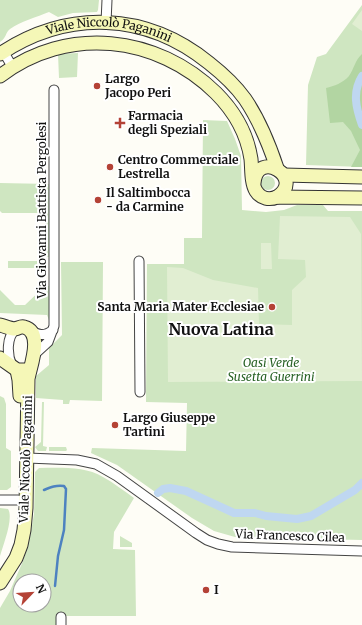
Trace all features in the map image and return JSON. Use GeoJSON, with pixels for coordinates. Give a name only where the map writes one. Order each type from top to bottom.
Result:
{"type":"FeatureCollection","features":[{"type":"Feature","properties":{"kind":"street"},"geometry":{"type":"LineString","coordinates":[[106,23],[107,0]]}},
{"type":"Feature","properties":{"kind":"street","name":"Viale Niccolò Paganini"},"geometry":{"type":"LineString","coordinates":[[13,68],[2,53],[26,39],[58,27],[82,23],[106,23],[130,25],[165,35],[189,48],[211,64],[234,85],[253,111],[267,139],[280,172],[286,181],[282,193],[277,197]]}},
{"type":"Feature","properties":{"kind":"street","name":"Viale Niccolò Paganini"},"geometry":{"type":"LineString","coordinates":[[0,76],[33,57],[60,47],[78,43],[102,43],[129,46],[157,54],[184,67],[200,79],[223,101],[233,114],[242,130],[250,152],[256,191],[262,197],[270,199],[277,197],[362,198]]}},
{"type":"Feature","properties":{"kind":"street"},"geometry":{"type":"LineString","coordinates":[[200,79],[211,64]]}},
{"type":"Feature","properties":{"kind":"street","name":"Via Giovanni Battista Pergolesi"},"geometry":{"type":"LineString","coordinates":[[23,365],[48,342],[53,330],[54,90]]}},
{"type":"Feature","properties":{"kind":"street"},"geometry":{"type":"LineString","coordinates":[[254,183],[257,173],[263,168],[270,167],[280,172],[362,177]]}},
{"type":"Feature","properties":{"kind":"street"},"geometry":{"type":"LineString","coordinates":[[139,261],[140,392]]}},
{"type":"Feature","properties":{"kind":"street"},"geometry":{"type":"LineString","coordinates":[[0,325],[16,329],[23,327],[39,335],[48,334],[53,330]]}},
{"type":"Feature","properties":{"kind":"street","name":"Viale Niccolò Paganini"},"geometry":{"type":"LineString","coordinates":[[0,583],[21,545],[26,508],[28,385],[23,365],[9,358],[9,340],[12,332],[16,329]]}},
{"type":"Feature","properties":{"kind":"street","name":"Viale Niccolò Paganini"},"geometry":{"type":"LineString","coordinates":[[8,571],[16,530],[18,500],[19,380],[34,337],[30,330]]}},
{"type":"Feature","properties":{"kind":"street"},"geometry":{"type":"LineString","coordinates":[[0,358],[23,365]]}},
{"type":"Feature","properties":{"kind":"street","name":"Via Francesco Cilea"},"geometry":{"type":"LineString","coordinates":[[27,458],[88,462],[107,470],[148,497],[196,533],[207,540],[218,544],[246,548],[362,551]]}},
{"type":"Feature","properties":{"kind":"street"},"geometry":{"type":"LineString","coordinates":[[0,500],[18,500]]}},
{"type":"Feature","properties":{"kind":"green space"},"geometry":{"type":"Polygon","coordinates":[[[0,0],[99,0],[97,12],[73,13],[58,17],[49,12],[14,26],[8,31],[0,42],[0,0]]]}},
{"type":"Feature","properties":{"kind":"green space"},"geometry":{"type":"Polygon","coordinates":[[[362,5],[362,167],[306,165],[308,85],[317,57],[326,54],[362,5]]]}},
{"type":"Feature","properties":{"kind":"green space"},"geometry":{"type":"Polygon","coordinates":[[[362,10],[362,31],[352,24],[362,10]]]}},
{"type":"Feature","properties":{"kind":"green space"},"geometry":{"type":"Polygon","coordinates":[[[78,53],[77,77],[59,78],[58,54],[78,53]]]}},
{"type":"Feature","properties":{"kind":"green space"},"geometry":{"type":"Polygon","coordinates":[[[362,54],[362,167],[351,167],[360,150],[351,131],[343,122],[330,123],[326,88],[344,81],[351,73],[362,54]]]}},
{"type":"Feature","properties":{"kind":"green space","name":"Oasi Verde Susetta Guerrini"},"geometry":{"type":"Polygon","coordinates":[[[203,120],[227,121],[235,139],[241,156],[242,210],[266,212],[284,210],[297,205],[323,205],[328,211],[362,211],[362,540],[235,537],[214,531],[192,518],[117,465],[91,453],[92,448],[186,451],[187,403],[146,402],[147,264],[184,264],[184,238],[202,238],[203,120]]]}},
{"type":"Feature","properties":{"kind":"green space"},"geometry":{"type":"Polygon","coordinates":[[[268,176],[273,178],[275,183],[273,188],[268,190],[263,188],[261,183],[263,178],[268,176]]]}},
{"type":"Feature","properties":{"kind":"green space"},"geometry":{"type":"Polygon","coordinates":[[[0,183],[50,184],[50,257],[45,257],[45,213],[2,213],[0,211],[0,183]]]}},
{"type":"Feature","properties":{"kind":"green space"},"geometry":{"type":"Polygon","coordinates":[[[280,216],[350,217],[361,234],[362,381],[168,382],[167,267],[183,268],[213,280],[258,288],[259,324],[292,325],[292,290],[306,277],[305,260],[278,259],[280,216]]]}},
{"type":"Feature","properties":{"kind":"green space"},"geometry":{"type":"Polygon","coordinates":[[[261,243],[271,243],[272,269],[261,269],[261,243]]]}},
{"type":"Feature","properties":{"kind":"green space"},"geometry":{"type":"Polygon","coordinates":[[[8,261],[37,261],[37,268],[8,268],[8,261]]]}},
{"type":"Feature","properties":{"kind":"green space"},"geometry":{"type":"Polygon","coordinates":[[[61,262],[103,262],[102,401],[70,400],[69,404],[63,404],[63,400],[36,398],[36,376],[49,365],[49,348],[62,335],[61,262]]]}},
{"type":"Feature","properties":{"kind":"green space"},"geometry":{"type":"Polygon","coordinates":[[[45,286],[50,286],[49,320],[47,315],[0,313],[0,290],[15,305],[25,305],[45,286]]]}},
{"type":"Feature","properties":{"kind":"green space"},"geometry":{"type":"Polygon","coordinates":[[[0,396],[4,398],[6,404],[6,448],[11,451],[11,487],[7,490],[0,490],[0,396]]]}},
{"type":"Feature","properties":{"kind":"green space"},"geometry":{"type":"Polygon","coordinates":[[[42,402],[44,402],[43,446],[47,447],[46,451],[38,451],[35,447],[41,442],[42,402]]]}},
{"type":"Feature","properties":{"kind":"green space"},"geometry":{"type":"Polygon","coordinates":[[[49,447],[66,447],[67,450],[49,451],[49,447]]]}},
{"type":"Feature","properties":{"kind":"green space"},"geometry":{"type":"Polygon","coordinates":[[[39,468],[72,468],[96,473],[115,484],[134,498],[114,532],[113,549],[135,550],[136,616],[56,616],[56,625],[0,625],[0,608],[12,586],[12,613],[52,613],[52,573],[18,573],[30,537],[34,514],[35,472],[39,468]]]}},
{"type":"Feature","properties":{"kind":"green space"},"geometry":{"type":"Polygon","coordinates":[[[0,508],[8,509],[10,519],[0,556],[0,508]]]}},
{"type":"Feature","properties":{"kind":"green space"},"geometry":{"type":"Polygon","coordinates":[[[120,536],[132,543],[132,547],[120,547],[120,536]]]}},
{"type":"Feature","properties":{"kind":"waterway"},"geometry":{"type":"LineString","coordinates":[[362,76],[356,94],[358,112],[362,125]]}},
{"type":"Feature","properties":{"kind":"waterway"},"geometry":{"type":"LineString","coordinates":[[158,493],[163,489],[170,488],[186,491],[234,513],[255,513],[266,516],[297,519],[311,516],[355,490],[362,483]]}},
{"type":"Feature","properties":{"kind":"waterway"},"geometry":{"type":"LineString","coordinates":[[44,490],[58,486],[64,486],[66,489],[64,530],[58,556],[55,586]]}},
{"type":"Feature","properties":{"kind":"place","name":"Largo Jacopo Peri"},"geometry":{"type":"Point","coordinates":[97,86]}},
{"type":"Feature","properties":{"kind":"place","name":"Farmacia degli Speziali"},"geometry":{"type":"Point","coordinates":[120,123]}},
{"type":"Feature","properties":{"kind":"place","name":"Centro Commerciale Lestrella"},"geometry":{"type":"Point","coordinates":[110,167]}},
{"type":"Feature","properties":{"kind":"place","name":"Il Saltimbocca - da Carmine"},"geometry":{"type":"Point","coordinates":[98,200]}},
{"type":"Feature","properties":{"kind":"place","name":"Santa Maria Mater Ecclesiae"},"geometry":{"type":"Point","coordinates":[272,307]}},
{"type":"Feature","properties":{"kind":"place","name":"Largo Giuseppe Tartini"},"geometry":{"type":"Point","coordinates":[115,425]}},
{"type":"Feature","properties":{"kind":"place","name":"I"},"geometry":{"type":"Point","coordinates":[206,590]}},
{"type":"Feature","properties":{"kind":"district","name":"Nuova Latina"},"geometry":{"type":"Point","coordinates":[221,329]}}]}
